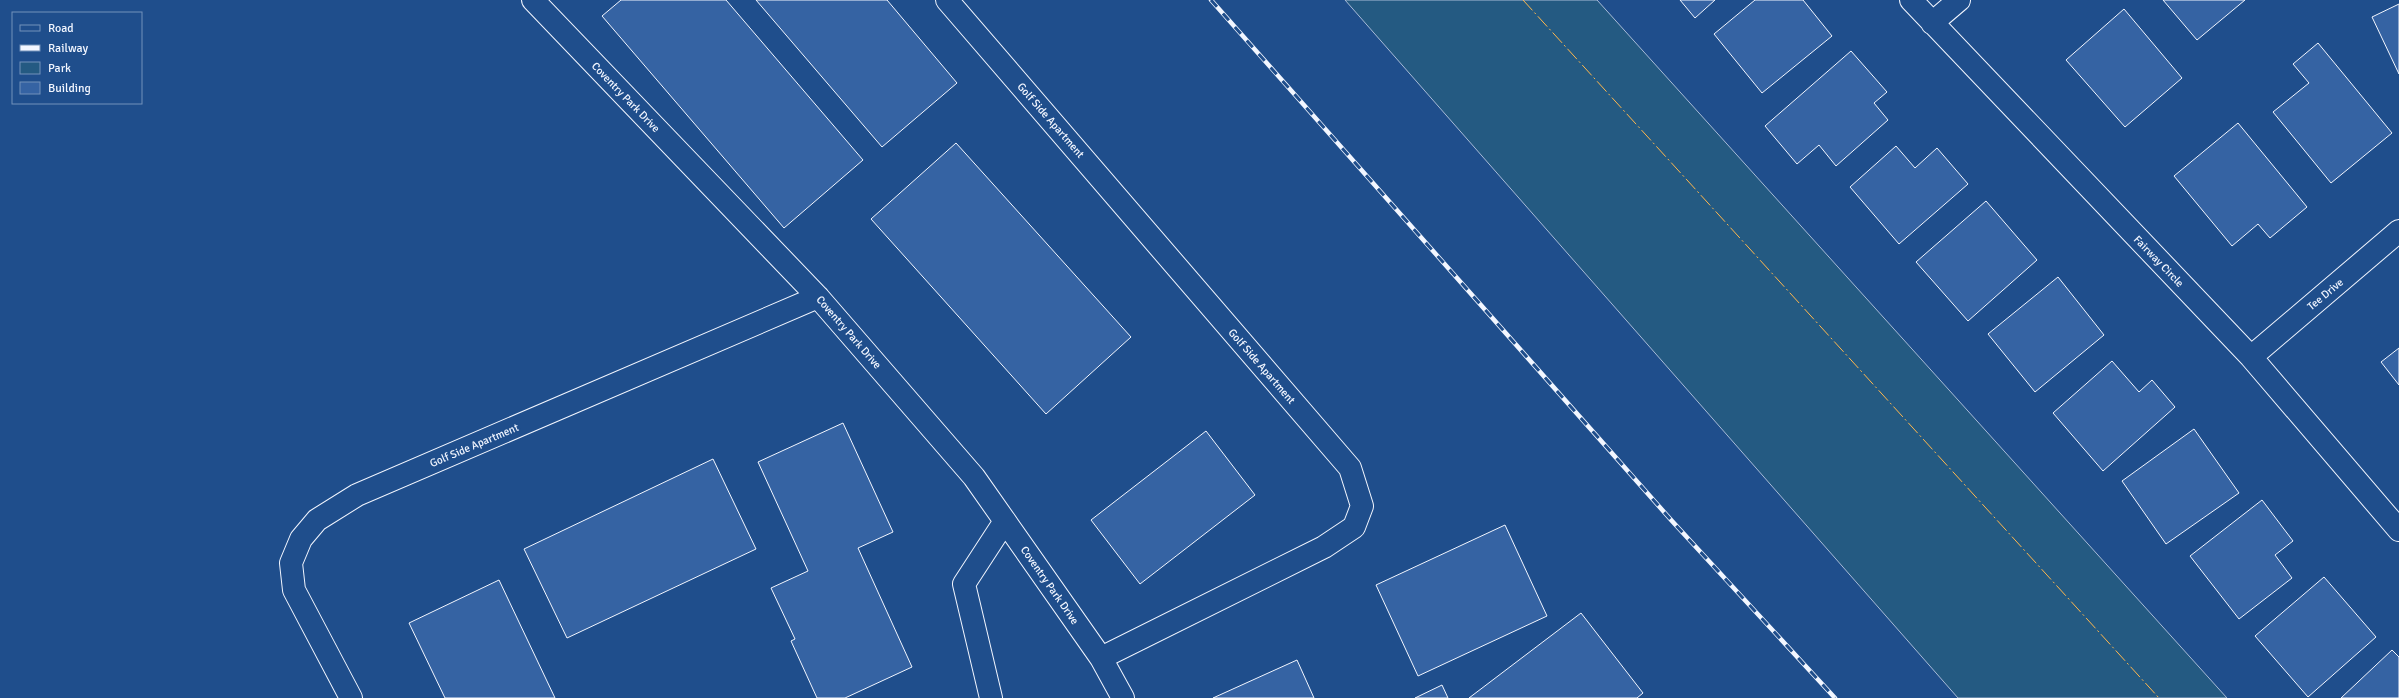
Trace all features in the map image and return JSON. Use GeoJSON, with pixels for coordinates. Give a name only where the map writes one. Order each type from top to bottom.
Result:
{"type":"FeatureCollection","features":[{"type":"Feature","properties":{"kind":"street","name":"Coventry Park Drive"},"geometry":{"type":"LineString","coordinates":[[533,0],[818,297],[974,477],[1101,658],[1123,698]]}},
{"type":"Feature","properties":{"kind":"street","name":"Golf Side Apartment"},"geometry":{"type":"LineString","coordinates":[[947,0],[1350,468],[1362,506],[1354,528],[1324,547],[1101,658]]}},
{"type":"Feature","properties":{"kind":"street","name":"Fairway Circle"},"geometry":{"type":"LineString","coordinates":[[1911,0],[2251,357],[2399,530]]}},
{"type":"Feature","properties":{"kind":"street"},"geometry":{"type":"LineString","coordinates":[[1932,23],[1959,0]]}},
{"type":"Feature","properties":{"kind":"street","name":"Tee Drive"},"geometry":{"type":"LineString","coordinates":[[2251,357],[2399,231]]}},
{"type":"Feature","properties":{"kind":"street","name":"Golf Side Apartment"},"geometry":{"type":"LineString","coordinates":[[351,698],[294,590],[291,563],[300,539],[317,520],[357,495],[818,297]]}},
{"type":"Feature","properties":{"kind":"street"},"geometry":{"type":"LineString","coordinates":[[991,698],[964,584],[1005,521]]}},
{"type":"Feature","properties":{"kind":"green space"},"geometry":{"type":"Polygon","coordinates":[[[1345,0],[1597,0],[2227,698],[1958,698],[1345,0]]]}},
{"type":"Feature","properties":{"kind":"building"},"geometry":{"type":"Polygon","coordinates":[[[621,0],[726,0],[863,160],[784,228],[602,16],[621,0]]]}},
{"type":"Feature","properties":{"kind":"building"},"geometry":{"type":"Polygon","coordinates":[[[756,0],[887,0],[957,83],[882,147],[756,0]]]}},
{"type":"Feature","properties":{"kind":"building"},"geometry":{"type":"Polygon","coordinates":[[[1680,0],[1715,0],[1695,18],[1680,0]]]}},
{"type":"Feature","properties":{"kind":"building"},"geometry":{"type":"Polygon","coordinates":[[[1755,0],[1803,0],[1832,36],[1762,93],[1714,34],[1755,0]]]}},
{"type":"Feature","properties":{"kind":"building"},"geometry":{"type":"Polygon","coordinates":[[[2163,0],[2245,0],[2197,40],[2163,0]]]}},
{"type":"Feature","properties":{"kind":"building"},"geometry":{"type":"Polygon","coordinates":[[[2399,4],[2399,74],[2372,17],[2399,4]]]}},
{"type":"Feature","properties":{"kind":"building"},"geometry":{"type":"Polygon","coordinates":[[[2124,9],[2182,78],[2125,127],[2066,60],[2124,9]]]}},
{"type":"Feature","properties":{"kind":"building"},"geometry":{"type":"Polygon","coordinates":[[[2318,43],[2392,133],[2331,183],[2273,112],[2309,83],[2293,64],[2318,43]]]}},
{"type":"Feature","properties":{"kind":"building"},"geometry":{"type":"Polygon","coordinates":[[[1851,51],[1887,92],[1874,103],[1888,120],[1836,166],[1819,145],[1797,164],[1765,126],[1851,51]]]}},
{"type":"Feature","properties":{"kind":"building"},"geometry":{"type":"Polygon","coordinates":[[[2238,123],[2307,207],[2270,238],[2258,224],[2232,246],[2174,176],[2238,123]]]}},
{"type":"Feature","properties":{"kind":"building"},"geometry":{"type":"Polygon","coordinates":[[[956,143],[1131,337],[1046,414],[871,219],[956,143]]]}},
{"type":"Feature","properties":{"kind":"building"},"geometry":{"type":"Polygon","coordinates":[[[1896,146],[1915,168],[1937,148],[1968,184],[1899,244],[1850,187],[1896,146]]]}},
{"type":"Feature","properties":{"kind":"building"},"geometry":{"type":"Polygon","coordinates":[[[1986,201],[2037,260],[1968,321],[1916,262],[1986,201]]]}},
{"type":"Feature","properties":{"kind":"building"},"geometry":{"type":"Polygon","coordinates":[[[2058,277],[2104,335],[2035,392],[1988,334],[2058,277]]]}},
{"type":"Feature","properties":{"kind":"building"},"geometry":{"type":"Polygon","coordinates":[[[2399,348],[2399,385],[2381,362],[2399,348]]]}},
{"type":"Feature","properties":{"kind":"building"},"geometry":{"type":"Polygon","coordinates":[[[2112,361],[2139,392],[2152,380],[2175,407],[2103,471],[2053,413],[2112,361]]]}},
{"type":"Feature","properties":{"kind":"building"},"geometry":{"type":"Polygon","coordinates":[[[843,423],[893,532],[858,548],[912,667],[845,698],[817,698],[791,641],[795,639],[771,588],[808,571],[758,462],[843,423]]]}},
{"type":"Feature","properties":{"kind":"building"},"geometry":{"type":"Polygon","coordinates":[[[2194,429],[2239,493],[2166,544],[2122,481],[2194,429]]]}},
{"type":"Feature","properties":{"kind":"building"},"geometry":{"type":"Polygon","coordinates":[[[1206,431],[1255,495],[1140,584],[1091,520],[1206,431]]]}},
{"type":"Feature","properties":{"kind":"building"},"geometry":{"type":"Polygon","coordinates":[[[713,459],[756,549],[567,638],[524,549],[713,459]]]}},
{"type":"Feature","properties":{"kind":"building"},"geometry":{"type":"Polygon","coordinates":[[[2262,500],[2293,541],[2275,555],[2292,578],[2239,619],[2190,556],[2262,500]]]}},
{"type":"Feature","properties":{"kind":"building"},"geometry":{"type":"Polygon","coordinates":[[[1505,525],[1547,616],[1418,676],[1376,585],[1505,525]]]}},
{"type":"Feature","properties":{"kind":"building"},"geometry":{"type":"Polygon","coordinates":[[[2324,577],[2376,637],[2308,697],[2255,636],[2324,577]]]}},
{"type":"Feature","properties":{"kind":"building"},"geometry":{"type":"Polygon","coordinates":[[[499,580],[555,698],[445,698],[409,623],[499,580]]]}},
{"type":"Feature","properties":{"kind":"building"},"geometry":{"type":"Polygon","coordinates":[[[1581,613],[1643,693],[1637,698],[1469,698],[1581,613]]]}},
{"type":"Feature","properties":{"kind":"building"},"geometry":{"type":"Polygon","coordinates":[[[2392,650],[2399,657],[2399,698],[2341,698],[2392,650]]]}},
{"type":"Feature","properties":{"kind":"building"},"geometry":{"type":"Polygon","coordinates":[[[1297,660],[1314,698],[1213,698],[1297,660]]]}},
{"type":"Feature","properties":{"kind":"building"},"geometry":{"type":"Polygon","coordinates":[[[1442,685],[1448,698],[1415,698],[1442,685]]]}},
{"type":"Feature","properties":{"kind":"railway"},"geometry":{"type":"LineString","coordinates":[[1211,0],[1672,521],[1835,698]]}},
{"type":"Feature","properties":{"kind":"power"},"geometry":{"type":"LineString","coordinates":[[1523,0],[2159,698]]}}]}
